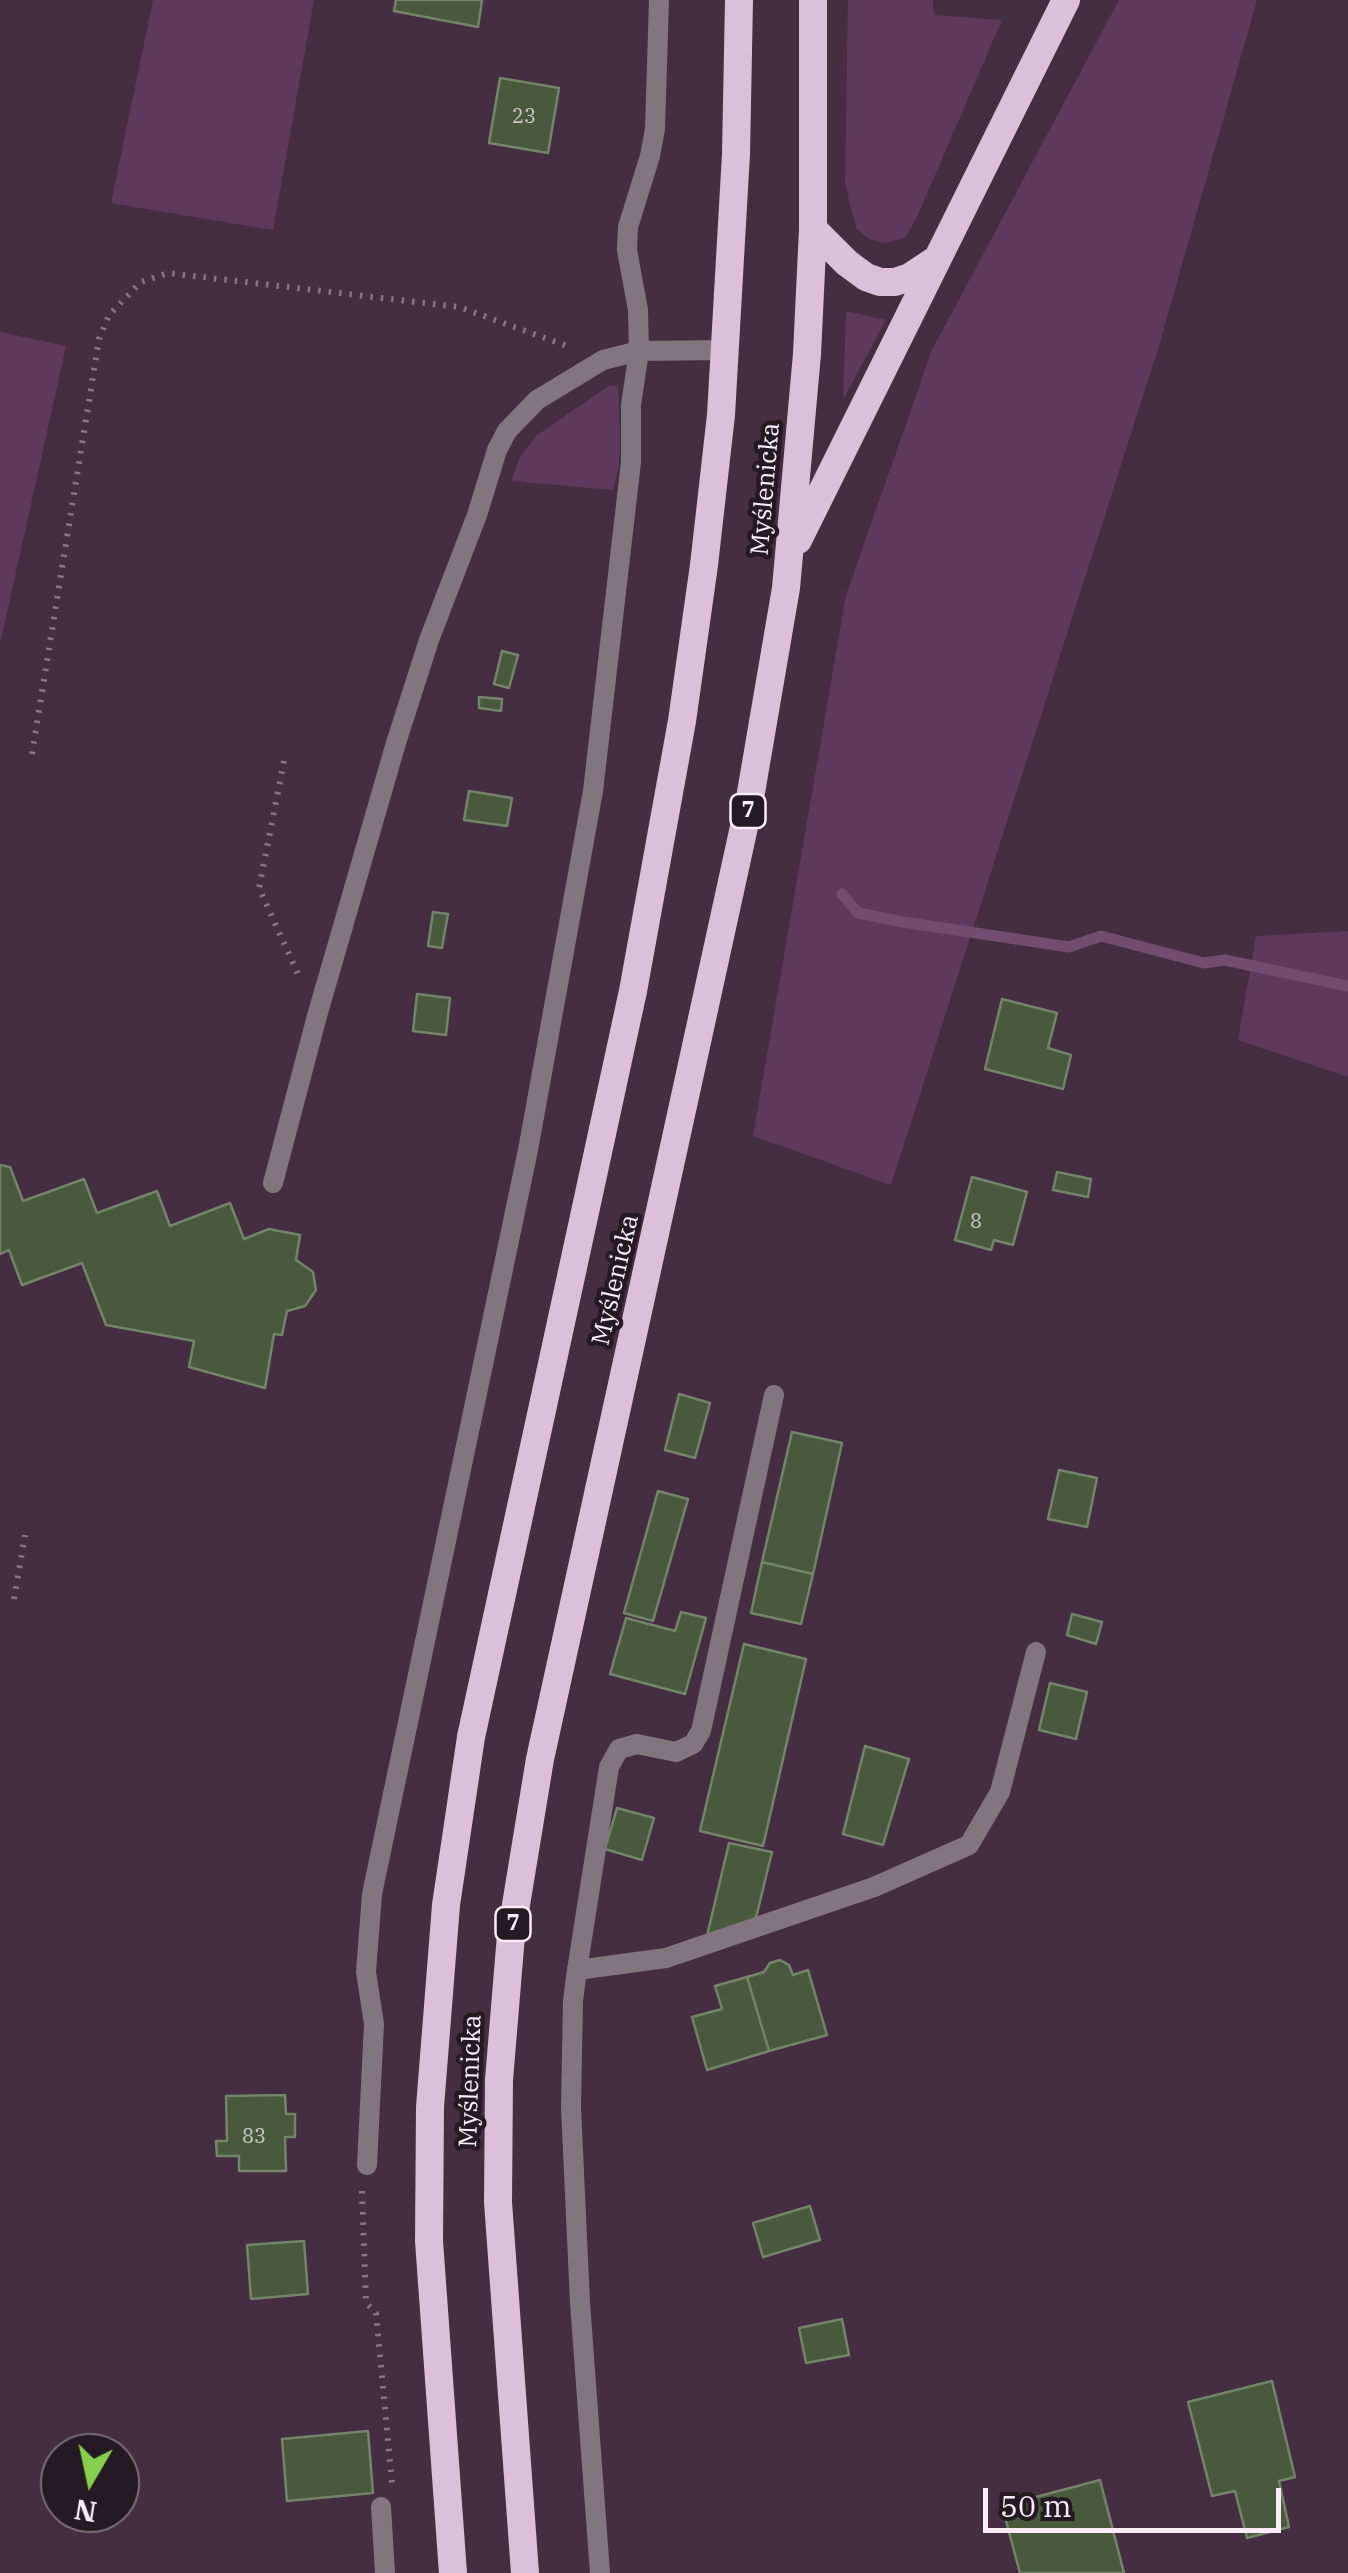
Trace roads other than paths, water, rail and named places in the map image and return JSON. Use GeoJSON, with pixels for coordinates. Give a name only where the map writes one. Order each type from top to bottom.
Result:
{"type":"FeatureCollection","features":[{"type":"Feature","properties":{"kind":"highway","name":"Myślenicka"},"geometry":{"type":"LineString","coordinates":[[453,2573],[429,2241],[430,2107],[446,1906],[474,1719],[633,991],[672,787],[704,565],[726,350],[739,0]]}},
{"type":"Feature","properties":{"kind":"highway","name":"Myślenicka"},"geometry":{"type":"LineString","coordinates":[[525,2573],[498,2202],[500,2064],[511,1934],[540,1759],[746,823],[791,555],[807,354],[812,228],[813,0]]}},
{"type":"Feature","properties":{"kind":"highway"},"geometry":{"type":"LineString","coordinates":[[791,555],[1066,0]]}},
{"type":"Feature","properties":{"kind":"highway"},"geometry":{"type":"LineString","coordinates":[[812,228],[848,264],[880,282],[910,278],[936,260]]}},
{"type":"Feature","properties":{"kind":"street"},"geometry":{"type":"LineString","coordinates":[[368,2166],[374,2024],[366,1972],[372,1894],[528,1150],[594,791],[631,462],[631,406],[638,350],[638,310],[626,250],[628,227],[655,130],[659,0]]}},
{"type":"Feature","properties":{"kind":"street"},"geometry":{"type":"LineString","coordinates":[[273,1182],[316,1016],[423,658],[497,450],[514,422],[537,400],[603,360],[638,350],[726,350]]}},
{"type":"Feature","properties":{"kind":"street"},"geometry":{"type":"LineString","coordinates":[[600,2573],[570,2107],[577,1970],[609,1767],[619,1749],[637,1744],[676,1752],[692,1744],[701,1731],[774,1396]]}},
{"type":"Feature","properties":{"kind":"street"},"geometry":{"type":"LineString","coordinates":[[577,1970],[666,1958],[874,1887],[969,1845],[1000,1792],[1036,1652]]}},
{"type":"Feature","properties":{"kind":"street"},"geometry":{"type":"LineString","coordinates":[[380,2507],[385,2573]]}},
{"type":"Feature","properties":{"kind":"waterway"},"geometry":{"type":"LineString","coordinates":[[842,894],[858,913],[903,922],[1069,947],[1101,936],[1204,963],[1225,960],[1348,986]]}}]}
